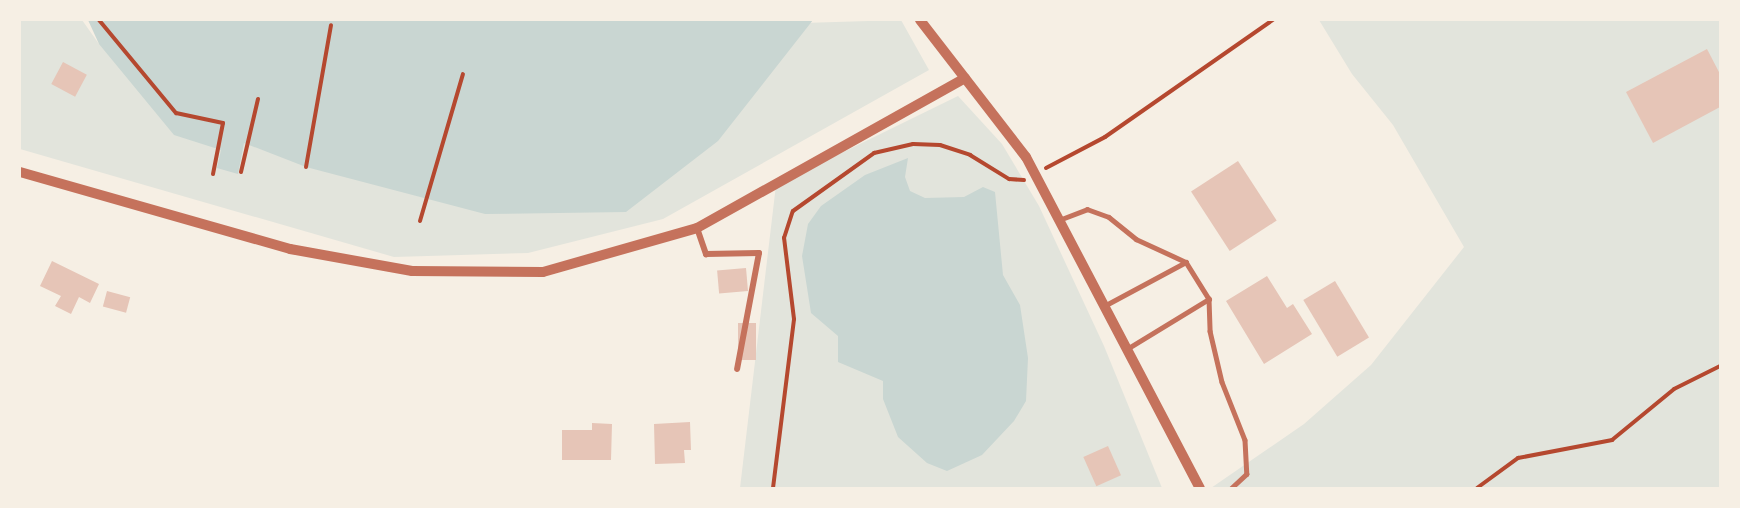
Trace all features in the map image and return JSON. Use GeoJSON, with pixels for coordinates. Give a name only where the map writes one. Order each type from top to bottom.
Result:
{"type":"FeatureCollection","features":[{"type":"Feature","properties":{"kind":"street"},"geometry":{"type":"LineString","coordinates":[[920,20],[1026,157],[1200,489]]}},
{"type":"Feature","properties":{"kind":"street"},"geometry":{"type":"LineString","coordinates":[[20,172],[290,249],[411,271],[543,272],[697,228],[965,78]]}},
{"type":"Feature","properties":{"kind":"street"},"geometry":{"type":"LineString","coordinates":[[697,228],[706,254],[759,253],[737,369]]}},
{"type":"Feature","properties":{"kind":"lane"},"geometry":{"type":"LineString","coordinates":[[1059,220],[1087,209],[1108,217],[1136,239],[1186,262],[1209,299],[1210,331],[1222,382],[1245,440],[1247,474],[1232,489]]}},
{"type":"Feature","properties":{"kind":"lane"},"geometry":{"type":"LineString","coordinates":[[1104,306],[1186,262]]}},
{"type":"Feature","properties":{"kind":"lane"},"geometry":{"type":"LineString","coordinates":[[1126,349],[1209,299]]}},
{"type":"Feature","properties":{"kind":"path"},"geometry":{"type":"LineString","coordinates":[[99,20],[177,113],[223,123],[213,174]]}},
{"type":"Feature","properties":{"kind":"path"},"geometry":{"type":"LineString","coordinates":[[1038,173],[1105,137],[1273,20]]}},
{"type":"Feature","properties":{"kind":"path"},"geometry":{"type":"LineString","coordinates":[[306,167],[331,25]]}},
{"type":"Feature","properties":{"kind":"path"},"geometry":{"type":"LineString","coordinates":[[420,221],[463,74]]}},
{"type":"Feature","properties":{"kind":"path"},"geometry":{"type":"LineString","coordinates":[[241,172],[258,99]]}},
{"type":"Feature","properties":{"kind":"path"},"geometry":{"type":"LineString","coordinates":[[773,489],[794,320],[784,237],[793,211],[874,153],[913,144],[940,145],[970,155],[1019,183],[1029,178]]}},
{"type":"Feature","properties":{"kind":"path"},"geometry":{"type":"LineString","coordinates":[[1477,489],[1518,458],[1612,440],[1674,389],[1720,366]]}},
{"type":"Feature","properties":{"kind":"shaded area"},"geometry":{"type":"Polygon","coordinates":[[[20,20],[82,20],[99,44],[901,20],[929,70],[663,219],[528,253],[394,257],[20,149],[20,20]]]}},
{"type":"Feature","properties":{"kind":"shaded area"},"geometry":{"type":"Polygon","coordinates":[[[88,20],[813,20],[718,141],[626,212],[485,214],[306,167],[244,143],[238,174],[217,168],[221,150],[174,135],[99,44],[88,20]]]}},
{"type":"Feature","properties":{"kind":"shaded area"},"geometry":{"type":"Polygon","coordinates":[[[1319,20],[1720,20],[1720,488],[1211,488],[1304,424],[1371,365],[1464,247],[1393,125],[1352,74],[1319,20]]]}},
{"type":"Feature","properties":{"kind":"shaded area"},"geometry":{"type":"Polygon","coordinates":[[[958,96],[1002,144],[1039,206],[1104,346],[1162,488],[740,488],[776,185],[958,96]]]}},
{"type":"Feature","properties":{"kind":"shaded area"},"geometry":{"type":"Polygon","coordinates":[[[908,158],[905,177],[910,191],[925,198],[964,197],[983,187],[995,192],[1003,275],[1020,305],[1028,358],[1026,401],[1014,421],[982,455],[947,471],[927,463],[898,437],[883,399],[883,381],[838,362],[838,336],[811,313],[802,256],[808,224],[821,206],[865,175],[908,158]]]}},
{"type":"Feature","properties":{"kind":"building"},"geometry":{"type":"Polygon","coordinates":[[[1707,49],[1720,74],[1720,107],[1653,143],[1626,92],[1707,49]]]}},
{"type":"Feature","properties":{"kind":"building"},"geometry":{"type":"Polygon","coordinates":[[[63,62],[87,75],[75,97],[51,84],[63,62]]]}},
{"type":"Feature","properties":{"kind":"building"},"geometry":{"type":"Polygon","coordinates":[[[1238,161],[1277,221],[1230,251],[1191,191],[1238,161]]]}},
{"type":"Feature","properties":{"kind":"building"},"geometry":{"type":"Polygon","coordinates":[[[52,261],[99,284],[90,303],[79,297],[71,314],[55,306],[61,296],[40,286],[52,261]]]}},
{"type":"Feature","properties":{"kind":"building"},"geometry":{"type":"Polygon","coordinates":[[[746,268],[748,291],[719,293],[717,271],[746,268]]]}},
{"type":"Feature","properties":{"kind":"building"},"geometry":{"type":"Polygon","coordinates":[[[1267,276],[1287,308],[1293,304],[1312,334],[1264,364],[1226,301],[1267,276]]]}},
{"type":"Feature","properties":{"kind":"building"},"geometry":{"type":"Polygon","coordinates":[[[1335,281],[1369,338],[1337,357],[1303,300],[1335,281]]]}},
{"type":"Feature","properties":{"kind":"building"},"geometry":{"type":"Polygon","coordinates":[[[107,291],[130,297],[126,313],[103,306],[107,291]]]}},
{"type":"Feature","properties":{"kind":"building"},"geometry":{"type":"Polygon","coordinates":[[[738,323],[756,323],[756,360],[738,360],[738,323]]]}},
{"type":"Feature","properties":{"kind":"building"},"geometry":{"type":"Polygon","coordinates":[[[690,422],[691,450],[684,450],[685,463],[655,464],[654,424],[690,422]]]}},
{"type":"Feature","properties":{"kind":"building"},"geometry":{"type":"Polygon","coordinates":[[[592,423],[612,424],[611,460],[562,460],[562,430],[592,430],[592,423]]]}},
{"type":"Feature","properties":{"kind":"building"},"geometry":{"type":"Polygon","coordinates":[[[1108,446],[1121,475],[1096,486],[1083,457],[1108,446]]]}}]}
